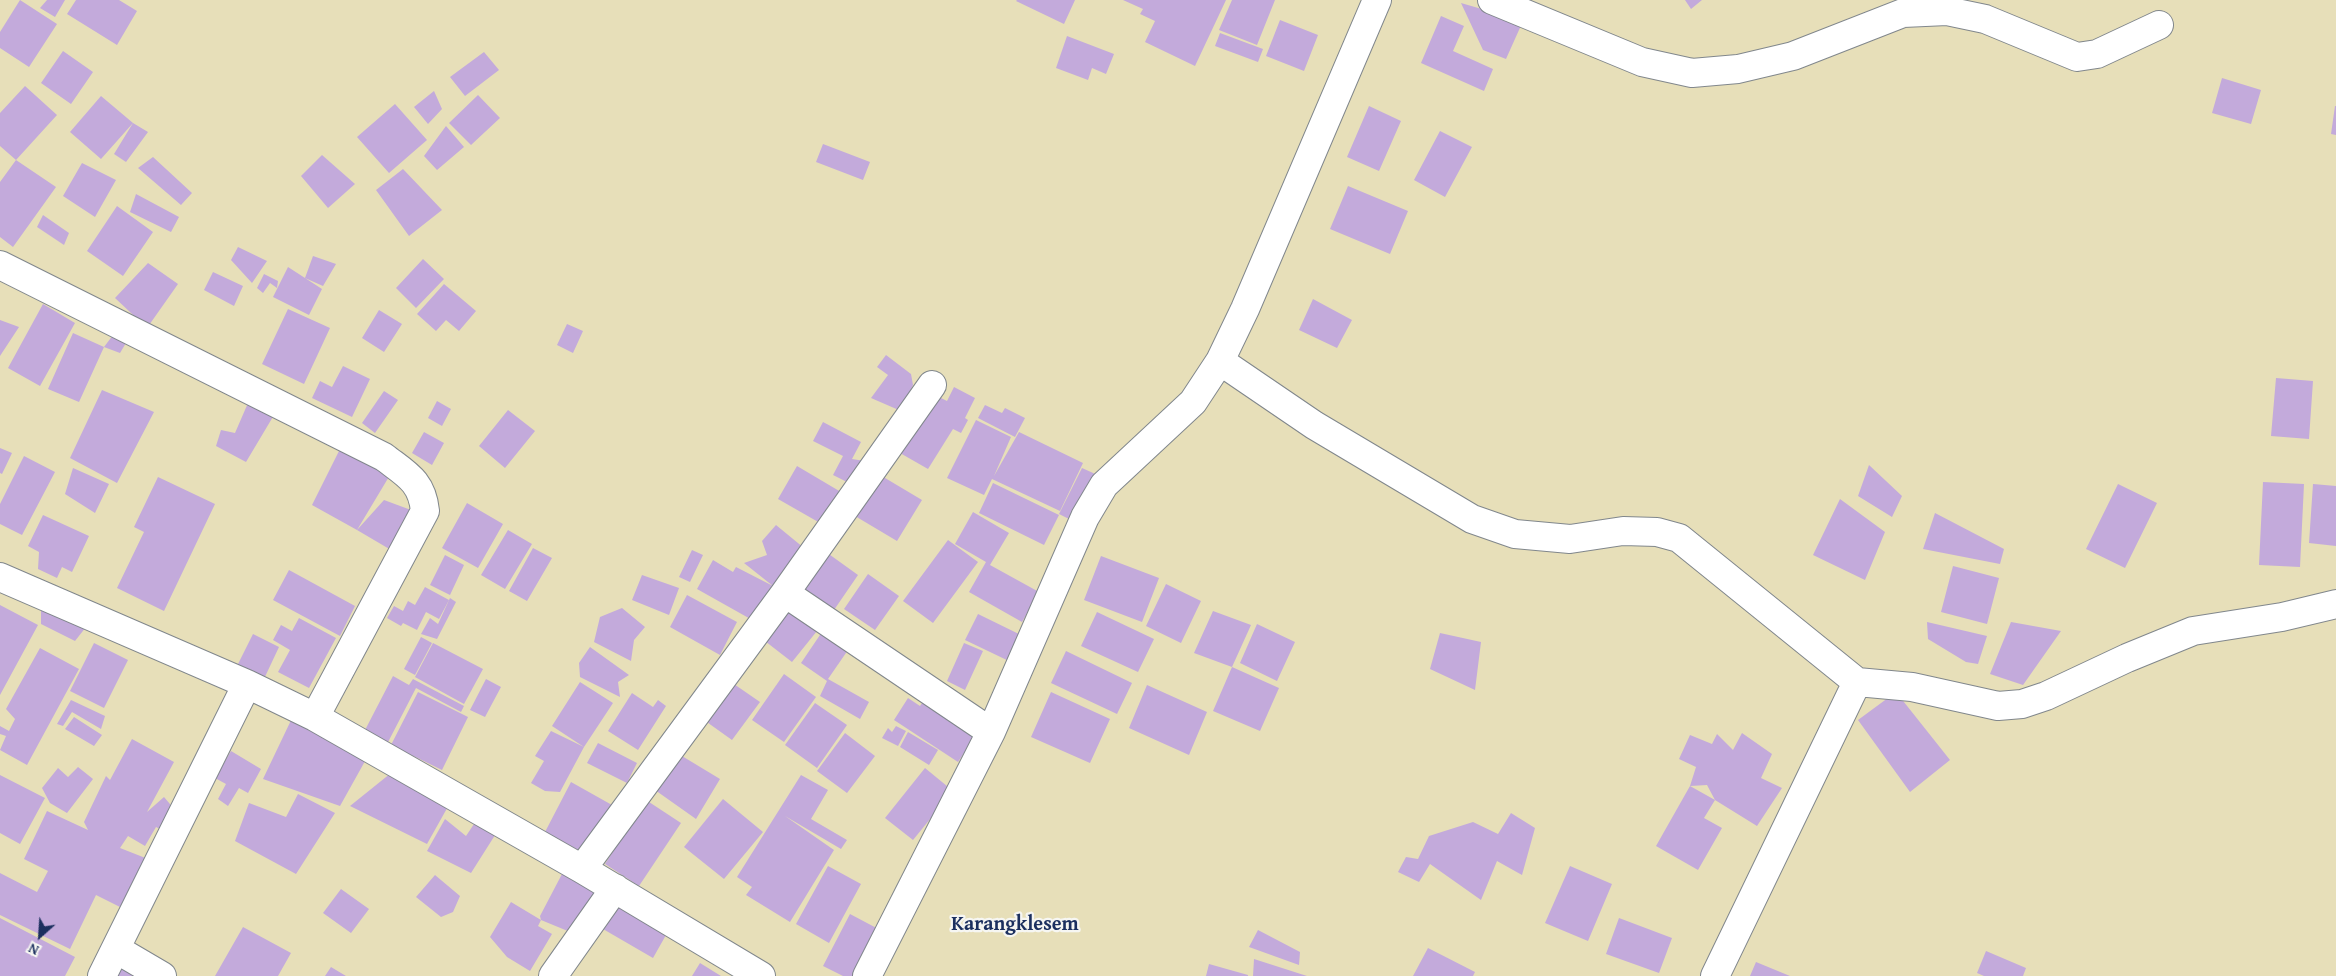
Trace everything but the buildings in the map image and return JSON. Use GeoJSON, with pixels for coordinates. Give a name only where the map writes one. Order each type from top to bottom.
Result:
{"type":"FeatureCollection","features":[{"type":"Feature","properties":{"kind":"street"},"geometry":{"type":"LineString","coordinates":[[867,976],[990,732],[1085,517],[1104,485],[1193,402],[1220,361],[1245,309],[1377,0]]}},
{"type":"Feature","properties":{"kind":"street"},"geometry":{"type":"LineString","coordinates":[[1492,0],[1642,62],[1692,73],[1738,69],[1792,56],[1903,13],[1947,11],[1985,19],[2077,57],[2096,54],[2159,25]]}},
{"type":"Feature","properties":{"kind":"street"},"geometry":{"type":"LineString","coordinates":[[0,265],[384,458],[418,484],[424,497],[426,511],[315,717]]}},
{"type":"Feature","properties":{"kind":"street"},"geometry":{"type":"LineString","coordinates":[[1220,361],[1314,425],[1472,519],[1515,534],[1570,539],[1623,531],[1657,532],[1679,538],[1857,682],[1912,687],[1998,706],[2022,704],[2046,696],[2126,658],[2193,631],[2282,617],[2336,604]]}},
{"type":"Feature","properties":{"kind":"street"},"geometry":{"type":"LineString","coordinates":[[582,869],[785,593],[932,385]]}},
{"type":"Feature","properties":{"kind":"street"},"geometry":{"type":"LineString","coordinates":[[0,577],[247,684],[315,717],[582,869],[761,976]]}},
{"type":"Feature","properties":{"kind":"street"},"geometry":{"type":"LineString","coordinates":[[785,593],[990,732]]}},
{"type":"Feature","properties":{"kind":"street"},"geometry":{"type":"LineString","coordinates":[[1715,976],[1857,682]]}},
{"type":"Feature","properties":{"kind":"street"},"geometry":{"type":"LineString","coordinates":[[102,976],[247,684]]}},
{"type":"Feature","properties":{"kind":"street"},"geometry":{"type":"LineString","coordinates":[[552,976],[614,888]]}},
{"type":"Feature","properties":{"kind":"street"},"geometry":{"type":"LineString","coordinates":[[116,949],[162,976]]}},
{"type":"Feature","properties":{"kind":"district","name":"Karangklesem"},"geometry":{"type":"Point","coordinates":[1015,925]}}]}
